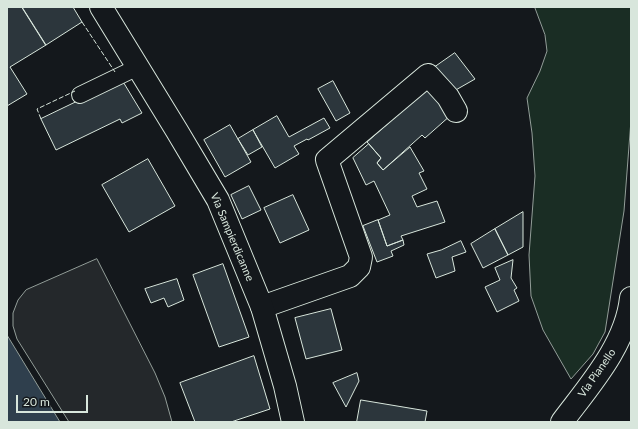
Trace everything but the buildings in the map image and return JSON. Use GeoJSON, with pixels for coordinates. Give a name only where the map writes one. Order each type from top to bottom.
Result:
{"type":"FeatureCollection","features":[{"type":"Feature","properties":{"kind":"street","name":"Via Sampierdicanne"},"geometry":{"type":"LineString","coordinates":[[101,7],[218,200],[262,308],[285,386],[293,422]]}},
{"type":"Feature","properties":{"kind":"street"},"geometry":{"type":"LineString","coordinates":[[80,95],[138,67]]}},
{"type":"Feature","properties":{"kind":"street"},"geometry":{"type":"LineString","coordinates":[[262,308],[350,276],[359,267],[361,257],[327,160],[428,75],[448,97],[456,111]]}},
{"type":"Feature","properties":{"kind":"street","name":"Via Pianello"},"geometry":{"type":"LineString","coordinates":[[562,422],[614,352],[631,305]]}},
{"type":"Feature","properties":{"kind":"green space"},"geometry":{"type":"Polygon","coordinates":[[[535,7],[631,7],[631,120],[624,211],[605,332],[593,354],[571,379],[543,330],[531,296],[529,255],[535,176],[532,133],[527,98],[540,71],[547,51],[545,35],[535,7]]]}},
{"type":"Feature","properties":{"kind":"shaded area"},"geometry":{"type":"Polygon","coordinates":[[[97,259],[155,373],[165,397],[172,422],[69,422],[17,339],[13,326],[13,313],[18,300],[26,290],[97,259]]]}},
{"type":"Feature","properties":{"kind":"water"},"geometry":{"type":"Polygon","coordinates":[[[7,335],[60,422],[7,422],[7,335]]]}},
{"type":"Feature","properties":{"kind":"fence"},"geometry":{"type":"LineString","coordinates":[[82,22],[115,72]]}},
{"type":"Feature","properties":{"kind":"fence"},"geometry":{"type":"LineString","coordinates":[[41,119],[37,109],[75,91]]}}]}
